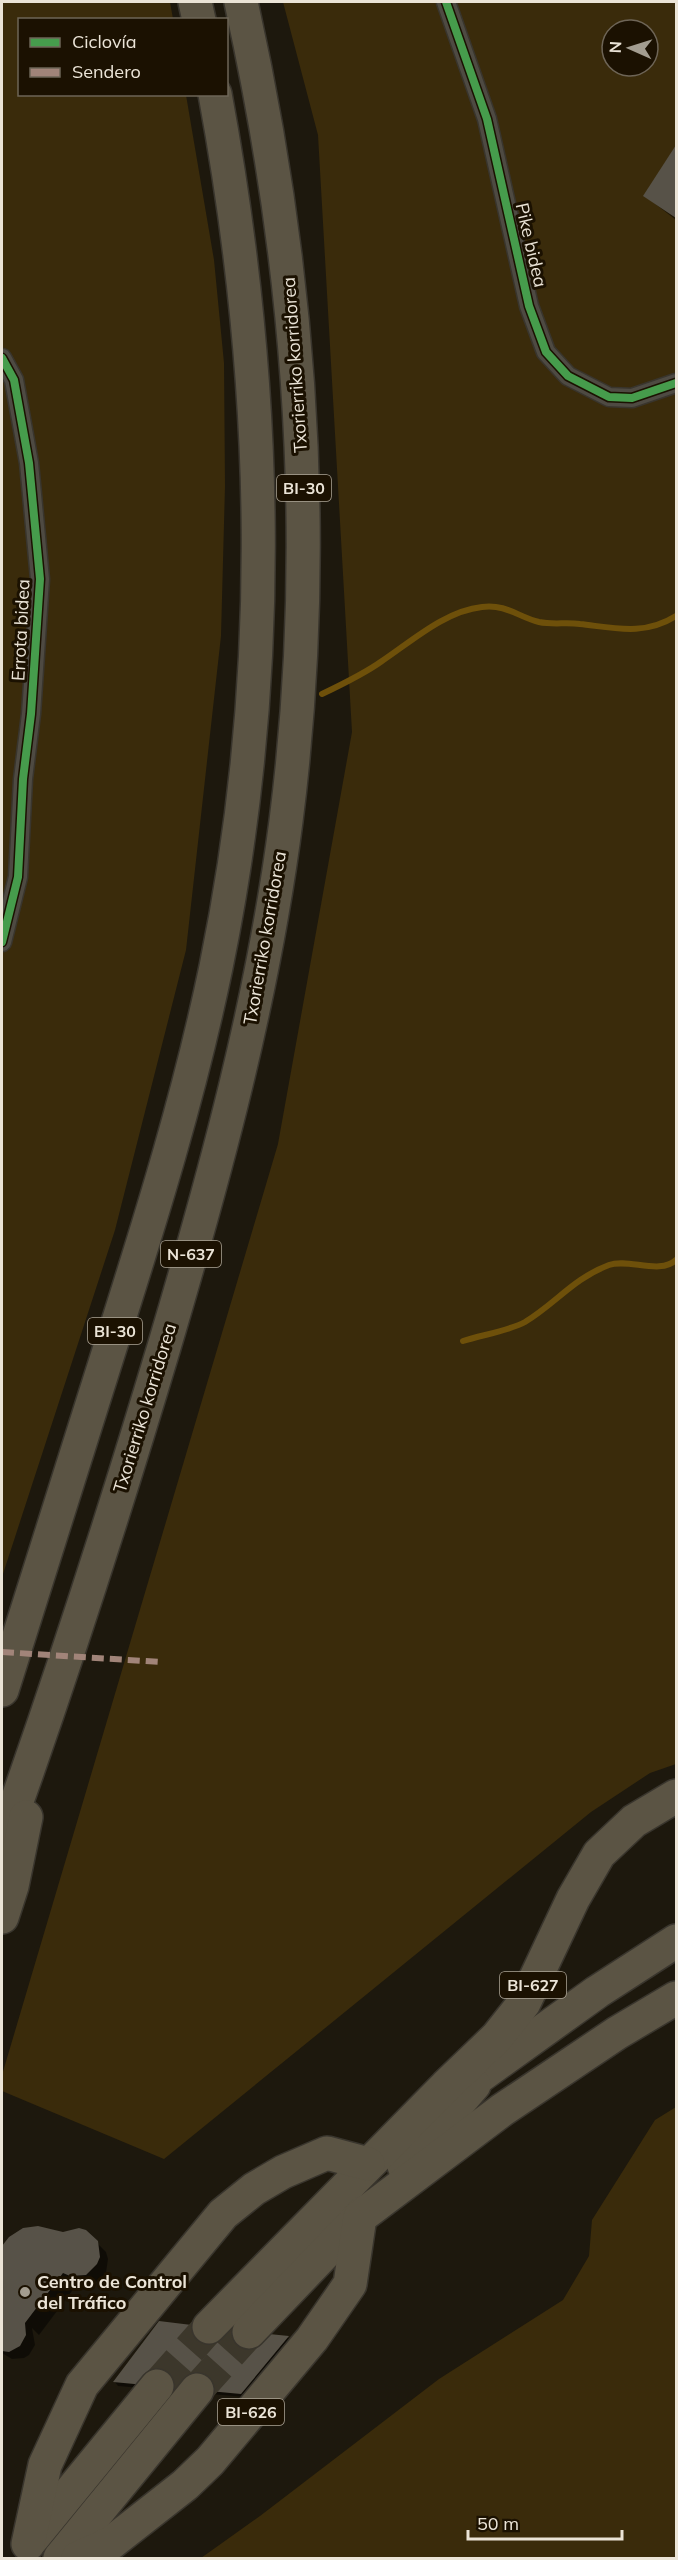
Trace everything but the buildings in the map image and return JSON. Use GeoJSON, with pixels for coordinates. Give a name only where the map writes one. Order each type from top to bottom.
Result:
{"type":"FeatureCollection","features":[{"type":"Feature","properties":{"kind":"highway"},"geometry":{"type":"LineString","coordinates":[[195,2],[199,18]]}},
{"type":"Feature","properties":{"kind":"highway","name":"Txorierriko korridorea"},"geometry":{"type":"LineString","coordinates":[[2,1843],[47,1719],[110,1527],[203,1215],[226,1128],[260,977],[284,833],[294,742],[301,636],[304,484],[295,333],[280,201],[241,2]]}},
{"type":"Feature","properties":{"kind":"highway","name":"BI-30"},"geometry":{"type":"LineString","coordinates":[[2,1690],[171,1155],[216,969],[242,816],[256,655],[259,486],[250,336],[242,260],[215,96]]}},
{"type":"Feature","properties":{"kind":"highway"},"geometry":{"type":"LineString","coordinates":[[2,1917],[12,1886],[47,1719]]}},
{"type":"Feature","properties":{"kind":"highway","name":"BI-627"},"geometry":{"type":"LineString","coordinates":[[368,2164],[497,2037],[524,2002],[573,1899],[599,1854],[634,1821],[676,1796]]}},
{"type":"Feature","properties":{"kind":"highway"},"geometry":{"type":"LineString","coordinates":[[209,2327],[368,2164],[487,2070],[597,1992],[676,1941]]}},
{"type":"Feature","properties":{"kind":"highway"},"geometry":{"type":"LineString","coordinates":[[360,2217],[501,2110],[617,2033],[676,1998]]}},
{"type":"Feature","properties":{"kind":"highway"},"geometry":{"type":"LineString","coordinates":[[249,2332],[360,2217],[487,2070]]}},
{"type":"Feature","properties":{"kind":"highway"},"geometry":{"type":"LineString","coordinates":[[22,2551],[45,2465],[82,2385],[223,2214],[254,2189],[283,2172],[327,2153],[368,2164]]}},
{"type":"Feature","properties":{"kind":"highway","name":"BI-626"},"geometry":{"type":"LineString","coordinates":[[78,2559],[111,2543],[184,2485],[210,2460],[305,2347],[350,2284],[360,2217]]}},
{"type":"Feature","properties":{"kind":"highway"},"geometry":{"type":"LineString","coordinates":[[22,2551],[157,2386]]}},
{"type":"Feature","properties":{"kind":"highway","name":"BI-626"},"geometry":{"type":"LineString","coordinates":[[60,2559],[197,2390]]}},
{"type":"Feature","properties":{"kind":"street","name":"Pike bidea"},"geometry":{"type":"LineString","coordinates":[[446,2],[487,119],[530,306],[546,352],[568,376],[609,397],[632,398],[676,383]]}},
{"type":"Feature","properties":{"kind":"street","name":"Errota bidea"},"geometry":{"type":"LineString","coordinates":[[2,358],[14,380],[29,463],[40,579],[31,714],[23,779],[18,877],[2,942]]}},
{"type":"Feature","properties":{"kind":"shaded area"},"geometry":{"type":"Polygon","coordinates":[[[2,2],[170,2],[173,18],[18,18],[18,96],[186,96],[214,260],[224,363],[225,486],[221,636],[186,950],[115,1230],[2,1577],[2,2]]]}},
{"type":"Feature","properties":{"kind":"shaded area"},"geometry":{"type":"Polygon","coordinates":[[[283,2],[676,2],[676,1764],[650,1773],[591,1812],[164,2159],[2,2091],[2,2075],[278,1144],[352,732],[318,135],[283,2]]]}},
{"type":"Feature","properties":{"kind":"shaded area"},"geometry":{"type":"Polygon","coordinates":[[[676,2107],[676,2558],[201,2558],[260,2516],[439,2379],[563,2300],[589,2256],[592,2220],[655,2120],[676,2107]]]}},
{"type":"Feature","properties":{"kind":"waterway"},"geometry":{"type":"LineString","coordinates":[[322,694],[368,670],[442,621],[468,610],[498,607],[544,623],[575,623],[629,629],[652,626],[676,616]]}},
{"type":"Feature","properties":{"kind":"waterway"},"geometry":{"type":"LineString","coordinates":[[463,1341],[525,1322],[585,1277],[609,1265],[625,1263],[661,1266],[676,1260]]}},
{"type":"Feature","properties":{"kind":"tunnel"},"geometry":{"type":"LineString","coordinates":[[157,2386],[209,2327]]}},
{"type":"Feature","properties":{"kind":"tunnel"},"geometry":{"type":"LineString","coordinates":[[197,2390],[249,2332]]}},
{"type":"Feature","properties":{"kind":"marked path"},"geometry":{"type":"LineString","coordinates":[[2,1652],[161,1662]]}},
{"type":"Feature","properties":{"kind":"cycle path"},"geometry":{"type":"LineString","coordinates":[[446,2],[487,119],[529,306],[546,352],[568,376],[609,397],[632,398],[676,383]]}},
{"type":"Feature","properties":{"kind":"cycle path"},"geometry":{"type":"LineString","coordinates":[[2,358],[14,380],[29,463],[40,579],[31,714],[23,779],[18,877],[2,942]]}},
{"type":"Feature","properties":{"kind":"place","name":"Centro de Control del Tráfico"},"geometry":{"type":"Point","coordinates":[25,2292]}}]}
